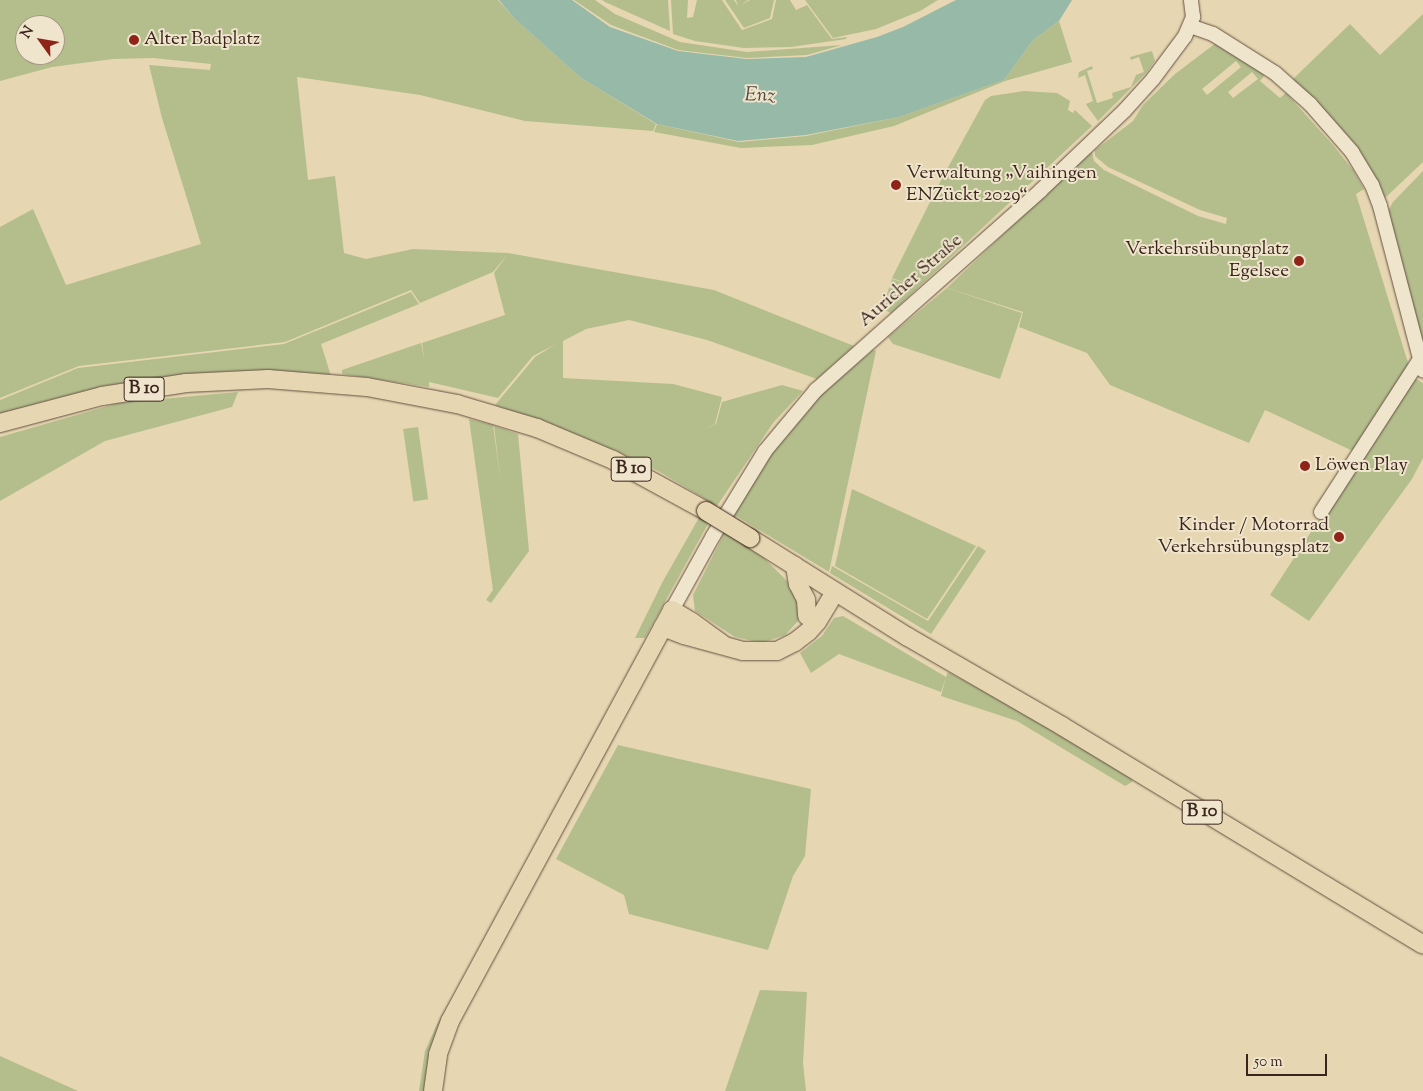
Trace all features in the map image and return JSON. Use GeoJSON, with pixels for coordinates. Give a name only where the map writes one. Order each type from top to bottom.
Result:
{"type":"FeatureCollection","features":[{"type":"Feature","properties":{"kind":"main road","name":"B 10"},"geometry":{"type":"LineString","coordinates":[[0,423],[102,396],[186,383],[268,379],[367,387],[457,404],[545,431],[613,460],[706,511],[831,590],[1423,945]]}},
{"type":"Feature","properties":{"kind":"main road"},"geometry":{"type":"LineString","coordinates":[[795,566],[798,584],[806,600],[807,616]]}},
{"type":"Feature","properties":{"kind":"main road"},"geometry":{"type":"LineString","coordinates":[[663,627],[700,640],[755,652],[777,651],[795,642],[817,622],[831,590]]}},
{"type":"Feature","properties":{"kind":"main road"},"geometry":{"type":"LineString","coordinates":[[795,642],[807,616],[831,590]]}},
{"type":"Feature","properties":{"kind":"main road"},"geometry":{"type":"LineString","coordinates":[[433,1091],[438,1054],[450,1021],[672,610],[722,644]]}},
{"type":"Feature","properties":{"kind":"street","name":"Auricher Straße"},"geometry":{"type":"LineString","coordinates":[[672,610],[713,536],[765,451],[816,390],[939,282],[1103,132],[1154,79],[1178,48],[1190,26],[1193,17],[1191,0]]}},
{"type":"Feature","properties":{"kind":"street"},"geometry":{"type":"LineString","coordinates":[[1190,26],[1213,34],[1275,73],[1310,104],[1352,152],[1372,185],[1380,206],[1422,364],[1321,512]]}},
{"type":"Feature","properties":{"kind":"green space"},"geometry":{"type":"Polygon","coordinates":[[[0,0],[498,0],[514,18],[581,78],[656,124],[653,131],[525,121],[420,95],[297,77],[308,180],[335,176],[344,253],[366,259],[413,249],[508,253],[714,290],[854,346],[817,379],[707,340],[629,320],[586,329],[563,341],[563,378],[673,384],[722,397],[715,424],[705,429],[716,424],[722,402],[782,385],[803,391],[773,423],[717,506],[660,472],[613,449],[612,451],[550,425],[495,405],[535,357],[556,344],[533,356],[498,398],[429,382],[429,387],[342,374],[342,370],[421,343],[424,358],[422,343],[505,315],[494,273],[508,254],[493,272],[420,303],[411,290],[285,342],[79,366],[0,398],[0,227],[33,209],[66,285],[201,244],[162,118],[149,65],[210,70],[211,64],[153,58],[113,59],[52,67],[0,81],[0,0]]]}},
{"type":"Feature","properties":{"kind":"green space"},"geometry":{"type":"Polygon","coordinates":[[[574,0],[595,0],[615,14],[680,42],[747,52],[842,45],[807,55],[747,58],[678,50],[611,25],[574,0]]]}},
{"type":"Feature","properties":{"kind":"green space"},"geometry":{"type":"Polygon","coordinates":[[[602,0],[668,0],[670,31],[605,2],[602,0]]]}},
{"type":"Feature","properties":{"kind":"green space"},"geometry":{"type":"Polygon","coordinates":[[[671,0],[688,0],[687,18],[693,17],[697,0],[722,0],[742,30],[772,19],[776,0],[790,0],[796,10],[807,5],[832,39],[847,37],[846,39],[791,47],[744,48],[695,41],[673,34],[671,0]]]}},
{"type":"Feature","properties":{"kind":"green space"},"geometry":{"type":"Polygon","coordinates":[[[725,0],[734,0],[738,6],[736,0],[748,0],[741,5],[750,0],[774,0],[770,18],[744,28],[725,0]]]}},
{"type":"Feature","properties":{"kind":"green space"},"geometry":{"type":"Polygon","coordinates":[[[805,0],[938,0],[920,11],[876,29],[833,38],[805,0]]]}},
{"type":"Feature","properties":{"kind":"green space"},"geometry":{"type":"Polygon","coordinates":[[[1423,14],[1423,162],[1385,198],[1377,180],[1358,149],[1292,80],[1350,24],[1380,55],[1423,14]]]}},
{"type":"Feature","properties":{"kind":"green space"},"geometry":{"type":"Polygon","coordinates":[[[1059,21],[1072,62],[1005,81],[894,126],[812,145],[741,148],[654,132],[657,124],[739,142],[806,136],[899,117],[1004,80],[1033,40],[1059,21]]]}},
{"type":"Feature","properties":{"kind":"green space"},"geometry":{"type":"Polygon","coordinates":[[[1216,43],[1265,75],[1260,81],[1280,98],[1286,93],[1333,145],[1353,170],[1364,189],[1356,194],[1409,366],[1357,453],[1265,410],[1249,443],[1110,385],[1087,353],[1019,327],[1023,312],[947,288],[1083,158],[1092,152],[1094,161],[1104,170],[1198,216],[1226,224],[1227,218],[1200,210],[1108,167],[1095,156],[1095,150],[1133,121],[1143,105],[1175,74],[1216,43]],[[1236,61],[1202,89],[1207,95],[1241,67],[1236,61]],[[1252,72],[1228,92],[1233,98],[1258,79],[1252,72]]]}},
{"type":"Feature","properties":{"kind":"green space"},"geometry":{"type":"Polygon","coordinates":[[[1152,51],[1155,61],[1146,73],[1098,121],[1086,104],[1093,101],[1085,75],[1078,78],[1079,72],[1092,66],[1093,69],[1087,71],[1097,103],[1113,98],[1112,93],[1131,87],[1136,75],[1144,72],[1139,57],[1131,60],[1130,57],[1152,51]]]}},
{"type":"Feature","properties":{"kind":"green space"},"geometry":{"type":"Polygon","coordinates":[[[1024,91],[1057,93],[1070,101],[1068,110],[1073,113],[1075,110],[1092,126],[891,313],[882,309],[892,279],[911,285],[892,278],[940,182],[985,100],[991,96],[1024,91]]]}},
{"type":"Feature","properties":{"kind":"green space"},"geometry":{"type":"Polygon","coordinates":[[[1423,171],[1423,349],[1386,215],[1393,202],[1423,171]]]}},
{"type":"Feature","properties":{"kind":"green space"},"geometry":{"type":"Polygon","coordinates":[[[947,288],[1022,313],[1000,379],[893,344],[888,337],[947,288]]]}},
{"type":"Feature","properties":{"kind":"green space"},"geometry":{"type":"Polygon","coordinates":[[[411,292],[419,304],[321,344],[331,376],[272,372],[219,373],[147,380],[48,401],[0,415],[0,400],[78,368],[284,344],[411,292]]]}},
{"type":"Feature","properties":{"kind":"green space"},"geometry":{"type":"Polygon","coordinates":[[[873,350],[876,351],[829,572],[733,514],[771,454],[823,392],[873,350]]]}},
{"type":"Feature","properties":{"kind":"green space","name":"Kinder / Motorrad Verkehrsübungsplatz"},"geometry":{"type":"Polygon","coordinates":[[[1416,379],[1423,383],[1423,458],[1412,479],[1309,621],[1270,595],[1407,384],[1416,379]]]}},
{"type":"Feature","properties":{"kind":"green space"},"geometry":{"type":"Polygon","coordinates":[[[238,392],[232,407],[105,441],[0,501],[0,437],[118,403],[238,392]]]}},
{"type":"Feature","properties":{"kind":"green space"},"geometry":{"type":"Polygon","coordinates":[[[469,419],[493,425],[501,484],[494,426],[518,434],[529,551],[491,603],[486,600],[493,590],[469,419]]]}},
{"type":"Feature","properties":{"kind":"green space"},"geometry":{"type":"Polygon","coordinates":[[[418,427],[428,499],[413,501],[403,429],[418,427]]]}},
{"type":"Feature","properties":{"kind":"green space"},"geometry":{"type":"Polygon","coordinates":[[[852,489],[976,546],[927,619],[835,566],[852,489]]]}},
{"type":"Feature","properties":{"kind":"green space"},"geometry":{"type":"Polygon","coordinates":[[[700,516],[709,522],[645,638],[635,638],[663,581],[700,516]]]}},
{"type":"Feature","properties":{"kind":"green space"},"geometry":{"type":"Polygon","coordinates":[[[725,532],[755,549],[794,588],[801,606],[799,620],[785,635],[762,643],[735,637],[695,611],[693,595],[725,532]]]}},
{"type":"Feature","properties":{"kind":"green space"},"geometry":{"type":"Polygon","coordinates":[[[978,546],[986,551],[931,634],[830,573],[832,566],[928,621],[978,546]]]}},
{"type":"Feature","properties":{"kind":"green space"},"geometry":{"type":"Polygon","coordinates":[[[843,616],[946,677],[941,692],[839,654],[811,673],[800,653],[822,636],[834,618],[843,616]]]}},
{"type":"Feature","properties":{"kind":"green space"},"geometry":{"type":"Polygon","coordinates":[[[948,672],[1029,715],[1132,776],[1132,782],[1125,786],[1017,721],[941,696],[948,672]]]}},
{"type":"Feature","properties":{"kind":"green space"},"geometry":{"type":"Polygon","coordinates":[[[618,745],[811,789],[805,856],[793,876],[768,950],[629,914],[624,895],[556,859],[618,745]]]}},
{"type":"Feature","properties":{"kind":"green space"},"geometry":{"type":"Polygon","coordinates":[[[461,983],[426,1091],[419,1091],[425,1051],[437,1024],[461,983]]]}},
{"type":"Feature","properties":{"kind":"green space"},"geometry":{"type":"Polygon","coordinates":[[[760,990],[807,992],[803,1063],[806,1091],[725,1091],[760,990]]]}},
{"type":"Feature","properties":{"kind":"green space"},"geometry":{"type":"Polygon","coordinates":[[[0,1056],[78,1091],[0,1091],[0,1056]]]}},
{"type":"Feature","properties":{"kind":"water","name":"Enz"},"geometry":{"type":"Polygon","coordinates":[[[499,0],[572,0],[610,27],[678,51],[747,59],[806,57],[877,37],[903,27],[956,0],[1072,0],[1059,21],[1033,40],[1004,80],[899,117],[806,135],[738,141],[657,124],[581,78],[514,18],[499,0]]]}},
{"type":"Feature","properties":{"kind":"place","name":"Alter Badplatz"},"geometry":{"type":"Point","coordinates":[134,40]}},
{"type":"Feature","properties":{"kind":"place","name":"Verwaltung „Vaihingen ENZückt 2029“"},"geometry":{"type":"Point","coordinates":[896,185]}},
{"type":"Feature","properties":{"kind":"place","name":"Verkehrsübungplatz Egelsee"},"geometry":{"type":"Point","coordinates":[1299,261]}},
{"type":"Feature","properties":{"kind":"place","name":"Löwen Play"},"geometry":{"type":"Point","coordinates":[1305,466]}},
{"type":"Feature","properties":{"kind":"place","name":"Kinder / Motorrad Verkehrsübungsplatz"},"geometry":{"type":"Point","coordinates":[1339,537]}}]}
